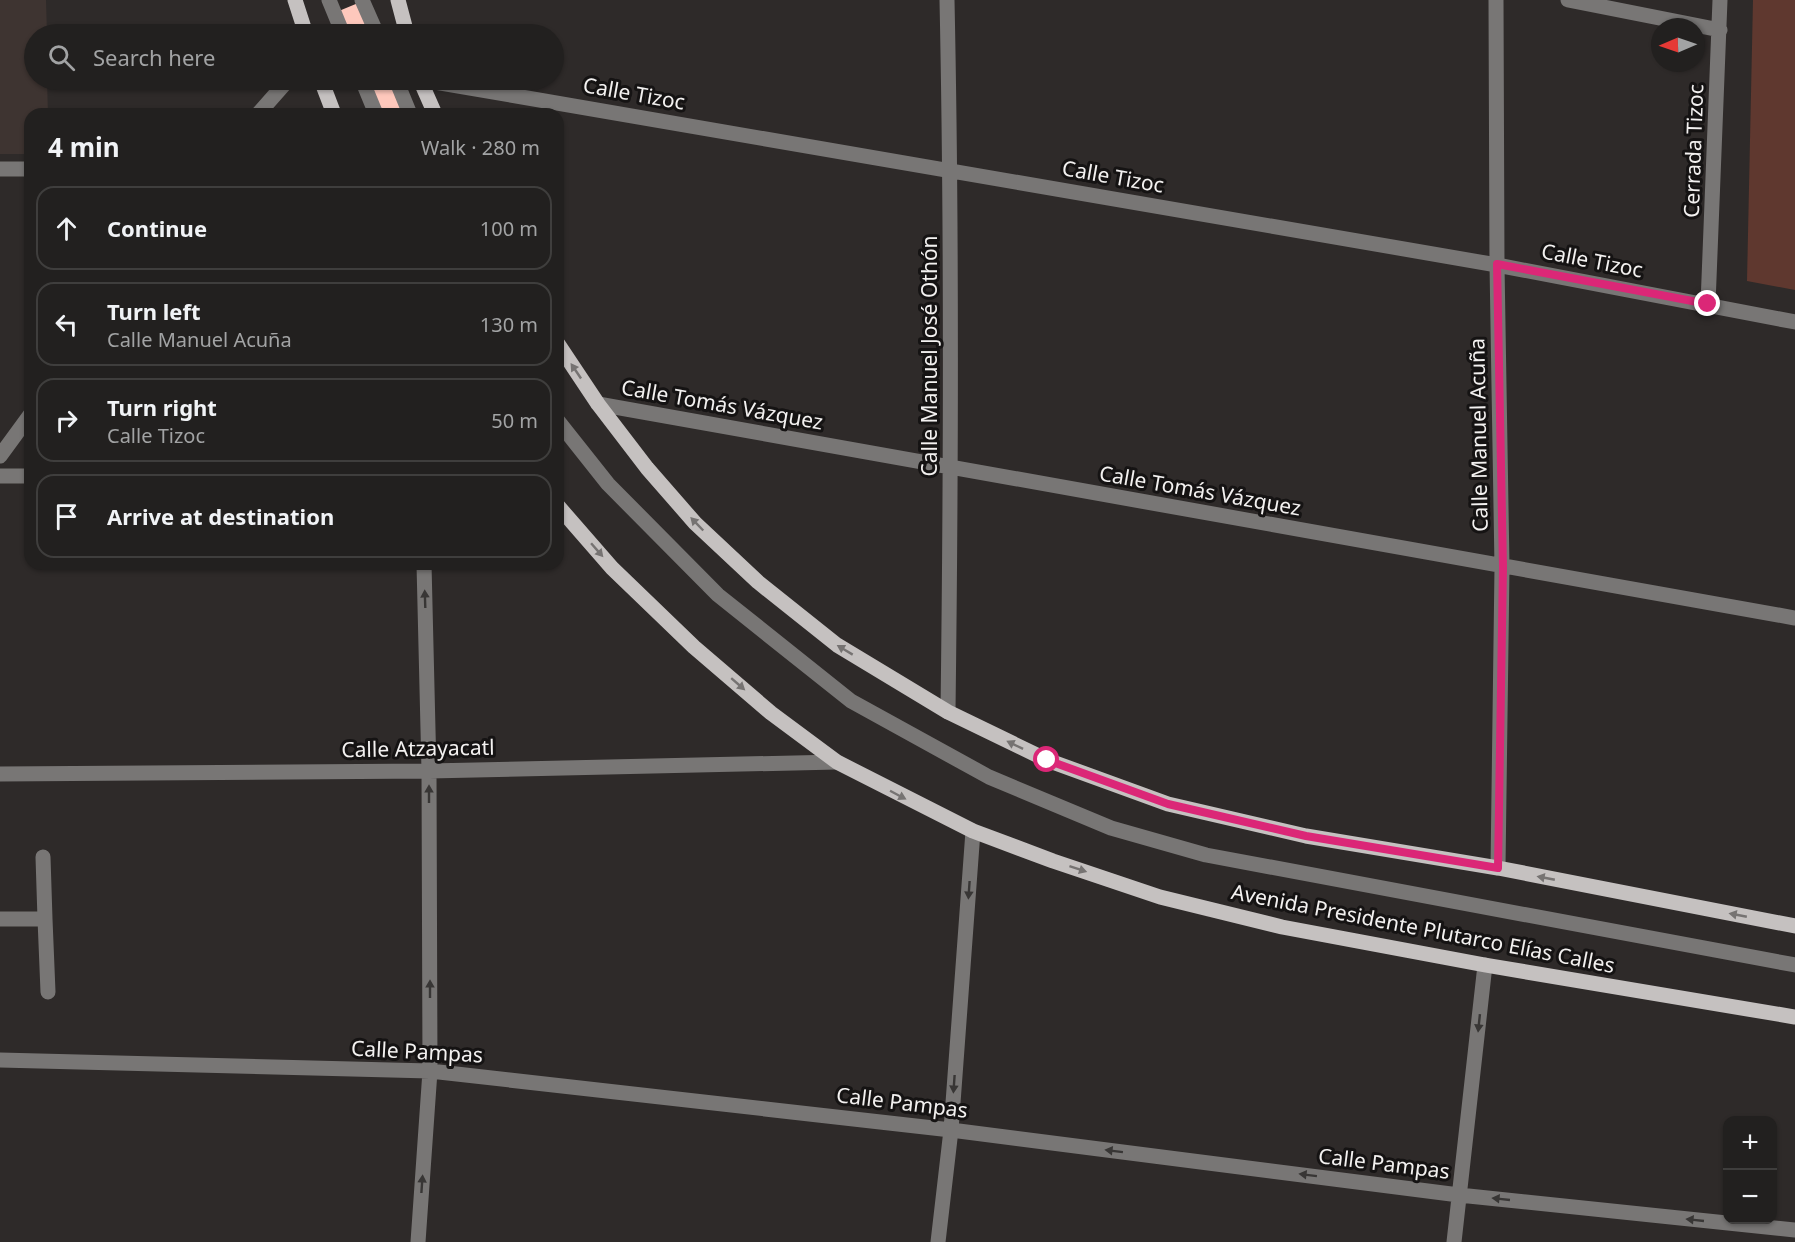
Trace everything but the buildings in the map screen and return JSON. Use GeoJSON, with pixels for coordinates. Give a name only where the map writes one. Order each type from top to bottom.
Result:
{"type":"FeatureCollection","features":[{"type":"Feature","properties":{"kind":"main road"},"geometry":{"type":"LineString","coordinates":[[295,0],[303,24]]}},
{"type":"Feature","properties":{"kind":"main road"},"geometry":{"type":"LineString","coordinates":[[398,0],[404,24]]}},
{"type":"Feature","properties":{"kind":"main road"},"geometry":{"type":"LineString","coordinates":[[325,90],[332,108]]}},
{"type":"Feature","properties":{"kind":"main road"},"geometry":{"type":"LineString","coordinates":[[426,90],[433,108]]}},
{"type":"Feature","properties":{"kind":"main road"},"geometry":{"type":"LineString","coordinates":[[564,353],[598,404],[648,468],[695,523],[758,582],[837,645],[948,712],[1047,760],[1168,804],[1306,836],[1498,868],[1795,926]]}},
{"type":"Feature","properties":{"kind":"main road","name":"Avenida Presidente Plutarco Elías Calles"},"geometry":{"type":"LineString","coordinates":[[564,513],[612,568],[694,647],[771,713],[837,762],[973,831],[1160,897],[1282,927],[1485,965],[1795,1017]]}},
{"type":"Feature","properties":{"kind":"street"},"geometry":{"type":"LineString","coordinates":[[329,0],[339,24]]}},
{"type":"Feature","properties":{"kind":"street"},"geometry":{"type":"LineString","coordinates":[[362,0],[372,24]]}},
{"type":"Feature","properties":{"kind":"street","name":"Calle Manuel José Othón"},"geometry":{"type":"LineString","coordinates":[[947,0],[951,170],[948,712]]}},
{"type":"Feature","properties":{"kind":"street","name":"Calle Manuel Acuña"},"geometry":{"type":"LineString","coordinates":[[1496,0],[1497,264],[1503,567],[1498,868]]}},
{"type":"Feature","properties":{"kind":"street"},"geometry":{"type":"LineString","coordinates":[[1568,0],[1720,30]]}},
{"type":"Feature","properties":{"kind":"street","name":"Cerrada Tizoc"},"geometry":{"type":"LineString","coordinates":[[1708,304],[1720,0]]}},
{"type":"Feature","properties":{"kind":"street"},"geometry":{"type":"LineString","coordinates":[[263,108],[279,90]]}},
{"type":"Feature","properties":{"kind":"street"},"geometry":{"type":"LineString","coordinates":[[366,90],[374,108]]}},
{"type":"Feature","properties":{"kind":"street"},"geometry":{"type":"LineString","coordinates":[[400,90],[408,108]]}},
{"type":"Feature","properties":{"kind":"street","name":"Calle Tizoc"},"geometry":{"type":"LineString","coordinates":[[481,90],[1497,264],[1795,322]]}},
{"type":"Feature","properties":{"kind":"street"},"geometry":{"type":"LineString","coordinates":[[0,169],[24,169]]}},
{"type":"Feature","properties":{"kind":"street","name":"Calle Tomás Vázquez"},"geometry":{"type":"LineString","coordinates":[[598,404],[1795,618]]}},
{"type":"Feature","properties":{"kind":"street"},"geometry":{"type":"LineString","coordinates":[[0,456],[24,423]]}},
{"type":"Feature","properties":{"kind":"street"},"geometry":{"type":"LineString","coordinates":[[564,430],[608,484],[718,595],[851,701],[989,777],[1111,828],[1206,855],[1795,965]]}},
{"type":"Feature","properties":{"kind":"street"},"geometry":{"type":"LineString","coordinates":[[0,476],[24,476]]}},
{"type":"Feature","properties":{"kind":"street"},"geometry":{"type":"LineString","coordinates":[[418,1242],[430,1071],[429,771],[424,570]]}},
{"type":"Feature","properties":{"kind":"street","name":"Calle Atzayacatl"},"geometry":{"type":"LineString","coordinates":[[0,774],[429,771],[837,762]]}},
{"type":"Feature","properties":{"kind":"street"},"geometry":{"type":"LineString","coordinates":[[938,1242],[951,1130],[973,831]]}},
{"type":"Feature","properties":{"kind":"street"},"geometry":{"type":"LineString","coordinates":[[43,857],[48,992]]}},
{"type":"Feature","properties":{"kind":"street"},"geometry":{"type":"LineString","coordinates":[[0,919],[45,919]]}},
{"type":"Feature","properties":{"kind":"street"},"geometry":{"type":"LineString","coordinates":[[1454,1242],[1485,965]]}},
{"type":"Feature","properties":{"kind":"street","name":"Calle Pampas"},"geometry":{"type":"LineString","coordinates":[[0,1060],[430,1071],[951,1130],[1459,1195],[1795,1230]]}},
{"type":"Feature","properties":{"kind":"shaded area"},"geometry":{"type":"Polygon","coordinates":[[[0,0],[46,0],[47,24],[24,24],[24,90],[47,90],[48,108],[24,108],[24,154],[0,154],[0,0]]]}},
{"type":"Feature","properties":{"kind":"shaded area"},"geometry":{"type":"Polygon","coordinates":[[[1753,0],[1795,0],[1795,290],[1747,281],[1753,0]]]}},
{"type":"Feature","properties":{"kind":"route"},"geometry":{"type":"LineString","coordinates":[[1047,760],[1168,804],[1306,836],[1498,868],[1503,567],[1497,264],[1708,304]]}}]}
